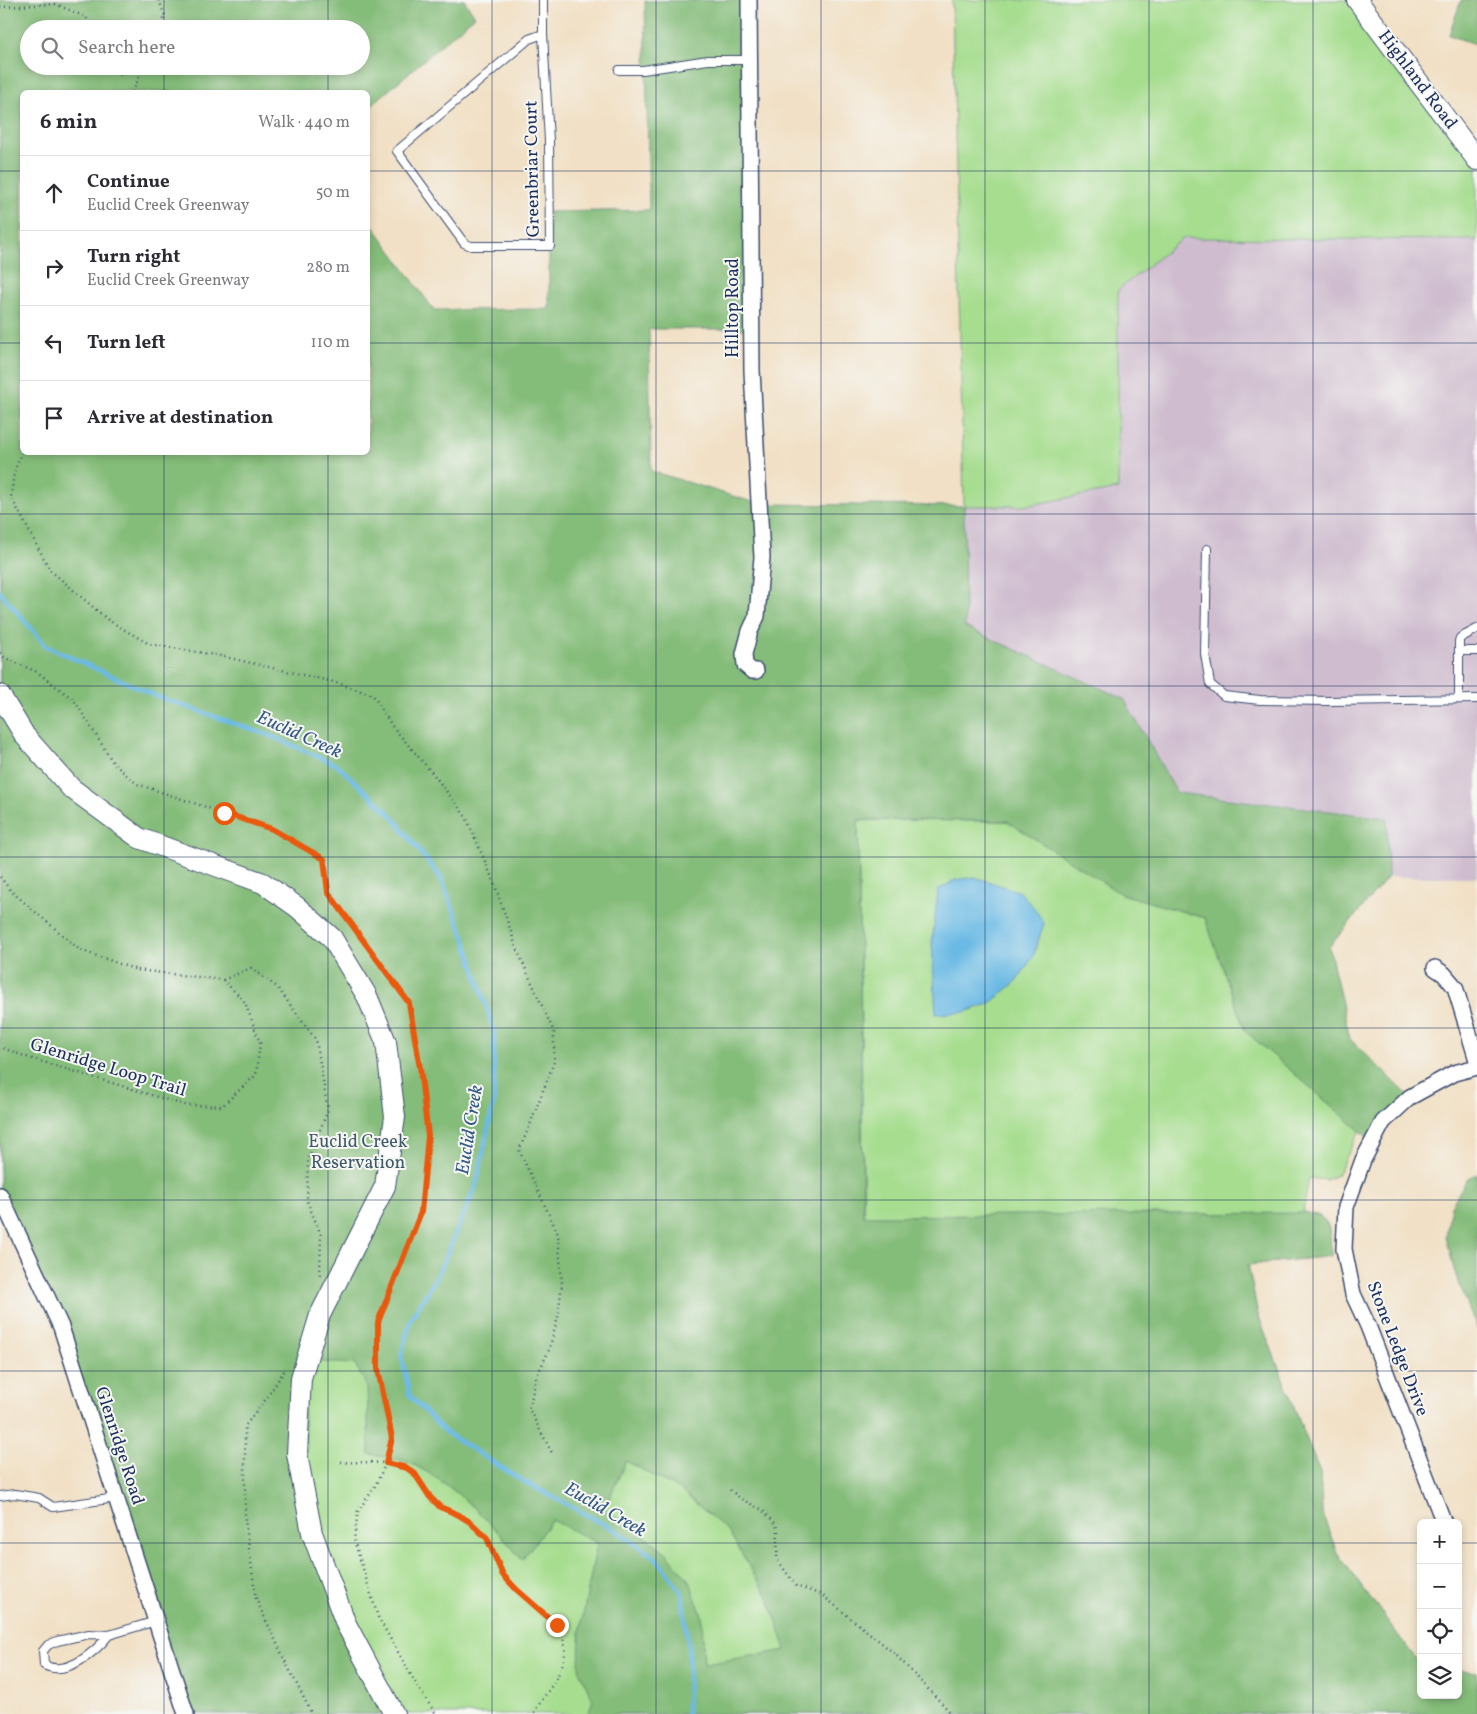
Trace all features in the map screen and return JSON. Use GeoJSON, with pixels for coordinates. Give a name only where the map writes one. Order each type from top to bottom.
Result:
{"type":"FeatureCollection","features":[{"type":"Feature","properties":{"kind":"street","name":"Hilltop Road"},"geometry":{"type":"LineString","coordinates":[[749,0],[752,372],[762,557],[758,616],[750,631],[744,654],[745,665],[756,672]]}},
{"type":"Feature","properties":{"kind":"street","name":"Highland Road"},"geometry":{"type":"LineString","coordinates":[[1357,0],[1477,160]]}},
{"type":"Feature","properties":{"kind":"street"},"geometry":{"type":"LineString","coordinates":[[0,695],[25,736],[71,788],[139,838],[263,883],[297,907],[332,938],[367,996],[386,1042],[395,1117],[385,1186],[320,1315],[301,1378],[297,1454],[315,1542],[346,1624],[394,1714]]}},
{"type":"Feature","properties":{"kind":"street"},"geometry":{"type":"LineString","coordinates":[[1435,968],[1444,974],[1455,987],[1477,1060]]}},
{"type":"Feature","properties":{"kind":"street","name":"Stone Ledge Drive"},"geometry":{"type":"LineString","coordinates":[[1442,1519],[1368,1326],[1353,1294],[1344,1249],[1346,1207],[1364,1160],[1383,1122],[1410,1097],[1454,1073],[1477,1067]]}},
{"type":"Feature","properties":{"kind":"street","name":"Glenridge Road"},"geometry":{"type":"LineString","coordinates":[[0,1195],[61,1327],[186,1714]]}},
{"type":"Feature","properties":{"kind":"lane","name":"Greenbriar Court"},"geometry":{"type":"LineString","coordinates":[[543,0],[549,141],[550,246],[472,246],[464,243],[397,151],[529,39],[543,34]]}},
{"type":"Feature","properties":{"kind":"lane"},"geometry":{"type":"LineString","coordinates":[[619,70],[659,68],[708,60],[750,60]]}},
{"type":"Feature","properties":{"kind":"lane"},"geometry":{"type":"LineString","coordinates":[[1207,549],[1205,654],[1210,684],[1224,696],[1260,700],[1328,701],[1477,699]]}},
{"type":"Feature","properties":{"kind":"lane"},"geometry":{"type":"LineString","coordinates":[[1459,699],[1460,638],[1477,629]]}},
{"type":"Feature","properties":{"kind":"lane"},"geometry":{"type":"LineString","coordinates":[[1459,651],[1477,651]]}},
{"type":"Feature","properties":{"kind":"lane"},"geometry":{"type":"LineString","coordinates":[[0,1496],[15,1494],[39,1498],[53,1507],[116,1498]]}},
{"type":"Feature","properties":{"kind":"lane"},"geometry":{"type":"LineString","coordinates":[[108,1635],[90,1655],[77,1662],[66,1666],[50,1668],[44,1665],[43,1651],[48,1645],[57,1641],[89,1634],[108,1635],[156,1621]]}},
{"type":"Feature","properties":{"kind":"path"},"geometry":{"type":"LineString","coordinates":[[159,0],[165,16],[163,20]]}},
{"type":"Feature","properties":{"kind":"path"},"geometry":{"type":"LineString","coordinates":[[0,7],[55,4],[86,17],[88,20]]}},
{"type":"Feature","properties":{"kind":"path"},"geometry":{"type":"LineString","coordinates":[[135,90],[140,75]]}},
{"type":"Feature","properties":{"kind":"path"},"geometry":{"type":"LineString","coordinates":[[21,455],[14,472],[11,497],[50,570],[108,620],[149,644],[221,656],[315,677],[373,695],[392,726],[434,775],[466,817],[493,880],[518,952],[554,1032],[554,1062],[519,1150],[558,1234],[562,1283],[558,1317],[549,1350],[536,1378],[529,1409],[552,1453]]}},
{"type":"Feature","properties":{"kind":"path"},"geometry":{"type":"LineString","coordinates":[[0,653],[5,658],[36,672],[74,700],[114,764],[137,784],[272,829],[324,859],[328,892],[409,1003],[420,1068],[428,1136],[421,1212],[378,1322],[378,1369],[392,1438],[386,1463],[374,1488],[358,1511],[354,1540],[378,1617],[419,1689],[436,1714]]}},
{"type":"Feature","properties":{"kind":"path"},"geometry":{"type":"LineString","coordinates":[[0,877],[12,892],[80,950],[137,970],[223,980],[250,968],[278,987],[316,1040],[328,1110],[308,1159],[307,1202],[321,1234],[320,1283]]}},
{"type":"Feature","properties":{"kind":"path","name":"Glenridge Loop Trail"},"geometry":{"type":"LineString","coordinates":[[0,1047],[36,1060],[184,1105],[222,1106],[256,1075],[260,1043],[245,1002],[223,980]]}},
{"type":"Feature","properties":{"kind":"path"},"geometry":{"type":"LineString","coordinates":[[285,1369],[266,1399],[245,1426],[245,1519],[256,1599],[312,1714]]}},
{"type":"Feature","properties":{"kind":"path"},"geometry":{"type":"LineString","coordinates":[[341,1462],[386,1463],[407,1468],[415,1474],[430,1497],[440,1507],[470,1522],[487,1538],[503,1575],[557,1625],[565,1644],[566,1659],[533,1714]]}},
{"type":"Feature","properties":{"kind":"path"},"geometry":{"type":"LineString","coordinates":[[730,1490],[743,1500],[761,1509],[775,1523],[778,1530],[777,1559],[796,1586],[822,1595],[894,1653],[952,1714]]}},
{"type":"Feature","properties":{"kind":"shaded area"},"geometry":{"type":"Polygon","coordinates":[[[1183,238],[1477,240],[1477,877],[1388,877],[1387,818],[1177,793],[1124,699],[965,627],[964,506],[1024,506],[1118,489],[1118,290],[1183,238]]]}},
{"type":"Feature","properties":{"kind":"green space","name":"Euclid Creek Reservation"},"geometry":{"type":"Polygon","coordinates":[[[0,0],[20,20],[20,75],[27,75],[23,90],[20,90],[20,455],[24,455],[868,1518],[858,820],[1117,822],[1388,877],[1329,947],[1350,1039],[1395,1088],[1360,1131],[1337,1175],[1326,1180],[1309,1178],[1303,1212],[1319,1216],[1327,1223],[1330,1234],[1331,1256],[1248,1265],[1258,1315],[1320,1473],[1322,1513],[1337,1553],[1417,1661],[1417,1699],[1462,1699],[1462,1670],[1477,1672],[1477,1714],[205,1714],[0,1170],[0,0]]]}},
{"type":"Feature","properties":{"kind":"green space","name":"Euclid Creek Reservation"},"geometry":{"type":"Polygon","coordinates":[[[0,0],[464,0],[475,16],[370,106],[370,90],[20,90],[20,455],[370,455],[370,222],[434,310],[549,309],[549,212],[649,210],[645,1],[749,0],[752,329],[649,329],[651,471],[759,504],[964,506],[965,627],[1124,699],[1177,793],[1387,818],[1388,877],[1329,947],[1350,1039],[1410,1097],[1373,1142],[1245,1031],[1205,918],[1121,894],[1007,821],[858,820],[863,1216],[1303,1213],[1317,1215],[1323,1219],[1329,1228],[1331,1256],[1248,1265],[1258,1315],[1320,1473],[1322,1513],[1337,1553],[1417,1661],[1417,1699],[1462,1699],[1462,1670],[1477,1672],[1477,1714],[588,1714],[593,1700],[579,1670],[580,1631],[597,1543],[552,1520],[522,1560],[486,1519],[445,1484],[409,1463],[369,1454],[367,1387],[355,1364],[306,1361],[301,1378],[312,1533],[394,1714],[186,1714],[61,1327],[0,1195],[0,0]],[[626,1461],[604,1510],[637,1530],[666,1552],[690,1582],[702,1616],[704,1664],[786,1650],[769,1599],[728,1531],[680,1490],[626,1461]]]}},
{"type":"Feature","properties":{"kind":"green space"},"geometry":{"type":"Polygon","coordinates":[[[952,0],[1357,0],[1477,160],[1477,240],[1183,238],[1118,290],[1118,489],[1024,506],[964,506],[952,0]]]}},
{"type":"Feature","properties":{"kind":"green space"},"geometry":{"type":"Polygon","coordinates":[[[1461,0],[1477,0],[1477,45],[1449,35],[1461,0]]]}},
{"type":"Feature","properties":{"kind":"green space"},"geometry":{"type":"Polygon","coordinates":[[[1477,1174],[1477,1329],[1454,1270],[1446,1236],[1451,1206],[1467,1179],[1477,1174]]]}},
{"type":"Feature","properties":{"kind":"water"},"geometry":{"type":"Polygon","coordinates":[[[975,877],[1020,892],[1044,923],[1033,957],[1016,982],[989,1004],[965,1012],[936,1014],[932,943],[938,890],[955,880],[975,877]]]}},
{"type":"Feature","properties":{"kind":"waterway","name":"Euclid Creek"},"geometry":{"type":"LineString","coordinates":[[0,592],[46,646],[156,696],[273,737],[337,765],[391,815],[441,878],[466,942],[494,1031],[494,1101],[476,1186],[438,1274],[410,1321],[401,1355],[410,1396],[445,1432],[523,1481],[615,1530],[657,1559],[682,1593],[689,1653],[687,1714]]}},
{"type":"Feature","properties":{"kind":"route"},"geometry":{"type":"LineString","coordinates":[[224,813],[272,829],[324,859],[328,892],[409,1003],[420,1068],[428,1136],[421,1212],[378,1322],[378,1369],[392,1438],[386,1463],[407,1468],[415,1474],[430,1497],[440,1507],[470,1522],[487,1538],[503,1575],[557,1625]]}}]}
